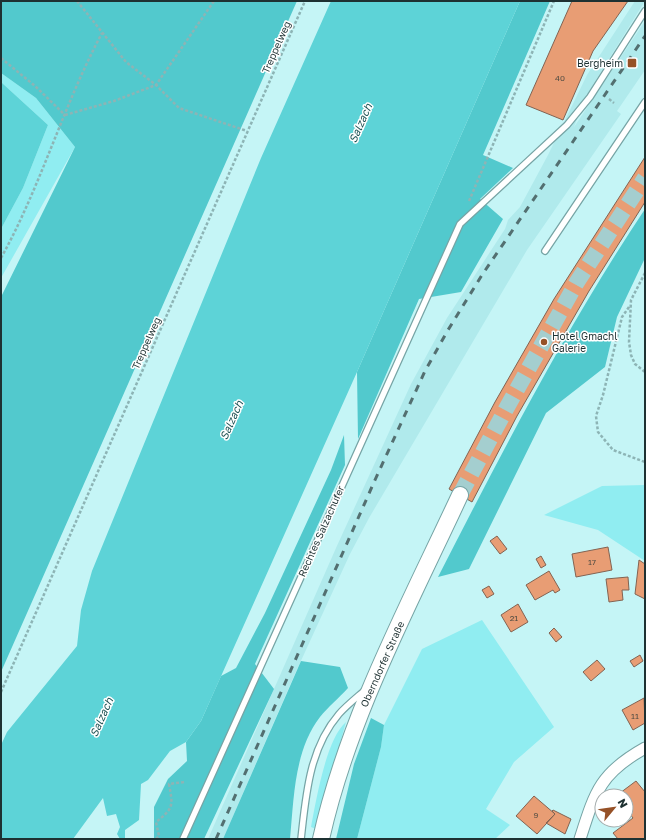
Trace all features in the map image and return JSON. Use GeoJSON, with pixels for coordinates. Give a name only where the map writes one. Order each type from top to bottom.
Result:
{"type":"FeatureCollection","features":[{"type":"Feature","properties":{"kind":"main road","name":"Oberndorfer Straße"},"geometry":{"type":"LineString","coordinates":[[321,839],[352,734],[373,682],[460,495]]}},
{"type":"Feature","properties":{"kind":"street"},"geometry":{"type":"LineString","coordinates":[[580,839],[598,789],[610,772],[625,759],[645,748]]}},
{"type":"Feature","properties":{"kind":"lane"},"geometry":{"type":"LineString","coordinates":[[460,224],[568,125],[590,97],[645,11]]}},
{"type":"Feature","properties":{"kind":"lane"},"geometry":{"type":"LineString","coordinates":[[546,251],[645,102]]}},
{"type":"Feature","properties":{"kind":"lane","name":"Rechtes Salzachufer"},"geometry":{"type":"LineString","coordinates":[[183,839],[460,224]]}},
{"type":"Feature","properties":{"kind":"lane"},"geometry":{"type":"LineString","coordinates":[[301,839],[311,767],[323,739],[339,714],[373,682]]}},
{"type":"Feature","properties":{"kind":"path"},"geometry":{"type":"LineString","coordinates":[[77,1],[126,62],[156,85],[179,108],[247,131]]}},
{"type":"Feature","properties":{"kind":"path"},"geometry":{"type":"LineString","coordinates":[[65,115],[114,101],[156,85],[214,1]]}},
{"type":"Feature","properties":{"kind":"path","name":"Treppelweg"},"geometry":{"type":"LineString","coordinates":[[1,692],[305,1]]}},
{"type":"Feature","properties":{"kind":"path"},"geometry":{"type":"LineString","coordinates":[[460,224],[554,1]]}},
{"type":"Feature","properties":{"kind":"path"},"geometry":{"type":"LineString","coordinates":[[1,258],[29,201],[84,67],[102,33]]}},
{"type":"Feature","properties":{"kind":"path"},"geometry":{"type":"LineString","coordinates":[[1,58],[35,86],[65,115]]}},
{"type":"Feature","properties":{"kind":"path"},"geometry":{"type":"LineString","coordinates":[[609,99],[614,103]]}},
{"type":"Feature","properties":{"kind":"path"},"geometry":{"type":"LineString","coordinates":[[645,273],[629,307],[631,355],[635,364],[645,372]]}},
{"type":"Feature","properties":{"kind":"path"},"geometry":{"type":"LineString","coordinates":[[629,307],[622,317],[603,395],[596,416],[598,432],[613,450],[645,462]]}},
{"type":"Feature","properties":{"kind":"path"},"geometry":{"type":"LineString","coordinates":[[156,839],[159,836],[156,822],[169,812],[173,805],[169,784],[185,782]]}},
{"type":"Feature","properties":{"kind":"shaded area"},"geometry":{"type":"Polygon","coordinates":[[[1,1],[297,1],[1,672],[1,297],[75,147],[36,98],[1,73],[1,1]]]}},
{"type":"Feature","properties":{"kind":"shaded area"},"geometry":{"type":"Polygon","coordinates":[[[520,1],[550,1],[483,155],[513,168],[480,199],[503,219],[461,292],[419,299],[358,439],[357,372],[520,1]]]}},
{"type":"Feature","properties":{"kind":"shaded area"},"geometry":{"type":"Polygon","coordinates":[[[635,1],[645,1],[586,96],[574,127],[645,21],[645,70],[617,111],[621,114],[527,250],[369,518],[350,554],[294,676],[223,839],[208,839],[336,548],[411,384],[447,318],[505,229],[508,220],[520,207],[548,155],[587,75],[635,1]]]}},
{"type":"Feature","properties":{"kind":"shaded area"},"geometry":{"type":"Polygon","coordinates":[[[1,73],[36,98],[75,147],[1,278],[1,229],[23,188],[48,125],[1,82],[1,73]]]}},
{"type":"Feature","properties":{"kind":"shaded area"},"geometry":{"type":"Polygon","coordinates":[[[645,209],[645,258],[617,317],[605,367],[546,413],[469,569],[438,577],[536,390],[616,253],[645,209]]]}},
{"type":"Feature","properties":{"kind":"shaded area"},"geometry":{"type":"Polygon","coordinates":[[[344,435],[345,465],[255,664],[274,689],[204,839],[154,839],[154,807],[168,779],[187,761],[186,742],[201,721],[221,676],[236,668],[265,613],[331,470],[344,435]]]}},
{"type":"Feature","properties":{"kind":"shaded area"},"geometry":{"type":"Polygon","coordinates":[[[645,485],[645,561],[598,530],[544,515],[602,486],[645,485]]]}},
{"type":"Feature","properties":{"kind":"shaded area"},"geometry":{"type":"Polygon","coordinates":[[[482,620],[554,727],[514,762],[486,809],[510,825],[495,839],[357,839],[381,747],[384,725],[422,649],[482,620]]]}},
{"type":"Feature","properties":{"kind":"shaded area"},"geometry":{"type":"Polygon","coordinates":[[[301,661],[340,667],[348,688],[320,717],[311,730],[305,745],[300,760],[294,791],[290,839],[223,839],[301,661]]]}},
{"type":"Feature","properties":{"kind":"shaded area"},"geometry":{"type":"Polygon","coordinates":[[[371,718],[384,725],[381,747],[357,839],[336,839],[354,764],[371,718]]]}},
{"type":"Feature","properties":{"kind":"shaded area"},"geometry":{"type":"Polygon","coordinates":[[[346,722],[316,829],[311,827],[327,756],[339,730],[346,722]]]}},
{"type":"Feature","properties":{"kind":"water","name":"Salzach"},"geometry":{"type":"Polygon","coordinates":[[[331,1],[520,1],[357,372],[201,721],[186,742],[170,751],[148,780],[141,784],[139,820],[125,830],[125,839],[120,839],[117,834],[120,827],[116,814],[107,816],[103,798],[73,839],[1,839],[1,745],[7,732],[77,646],[81,610],[92,571],[261,158],[331,1]]]}},
{"type":"Feature","properties":{"kind":"water"},"geometry":{"type":"Polygon","coordinates":[[[1,82],[48,125],[23,188],[1,229],[1,82]]]}},
{"type":"Feature","properties":{"kind":"building"},"geometry":{"type":"Polygon","coordinates":[[[572,1],[628,1],[593,51],[563,120],[526,105],[572,1]]]}},
{"type":"Feature","properties":{"kind":"building","name":"Hotel Gmachl Galerie"},"geometry":{"type":"Polygon","coordinates":[[[645,157],[645,202],[589,291],[517,416],[472,502],[449,489],[495,402],[554,299],[645,157]]]}},
{"type":"Feature","properties":{"kind":"building"},"geometry":{"type":"Polygon","coordinates":[[[497,536],[507,549],[500,554],[490,541],[497,536]]]}},
{"type":"Feature","properties":{"kind":"building"},"geometry":{"type":"Polygon","coordinates":[[[608,547],[612,570],[576,577],[572,554],[608,547]]]}},
{"type":"Feature","properties":{"kind":"building"},"geometry":{"type":"Polygon","coordinates":[[[541,556],[546,565],[541,568],[536,559],[541,556]]]}},
{"type":"Feature","properties":{"kind":"building"},"geometry":{"type":"Polygon","coordinates":[[[639,560],[645,564],[645,599],[635,594],[639,560]]]}},
{"type":"Feature","properties":{"kind":"building"},"geometry":{"type":"Polygon","coordinates":[[[549,571],[560,590],[555,593],[553,590],[535,600],[526,585],[549,571]]]}},
{"type":"Feature","properties":{"kind":"building"},"geometry":{"type":"Polygon","coordinates":[[[628,577],[629,590],[622,590],[623,600],[609,602],[606,579],[628,577]]]}},
{"type":"Feature","properties":{"kind":"building"},"geometry":{"type":"Polygon","coordinates":[[[489,586],[494,594],[487,598],[482,590],[489,586]]]}},
{"type":"Feature","properties":{"kind":"building"},"geometry":{"type":"Polygon","coordinates":[[[518,604],[528,622],[511,632],[501,615],[518,604]]]}},
{"type":"Feature","properties":{"kind":"building"},"geometry":{"type":"Polygon","coordinates":[[[554,628],[562,637],[556,642],[549,633],[554,628]]]}},
{"type":"Feature","properties":{"kind":"building"},"geometry":{"type":"Polygon","coordinates":[[[640,655],[643,661],[634,667],[630,661],[640,655]]]}},
{"type":"Feature","properties":{"kind":"building"},"geometry":{"type":"Polygon","coordinates":[[[597,660],[605,669],[591,681],[583,672],[597,660]]]}},
{"type":"Feature","properties":{"kind":"building"},"geometry":{"type":"Polygon","coordinates":[[[644,698],[645,723],[633,730],[622,710],[644,698]]]}},
{"type":"Feature","properties":{"kind":"building"},"geometry":{"type":"Polygon","coordinates":[[[636,781],[645,792],[645,839],[618,839],[613,833],[620,828],[634,828],[634,788],[627,788],[636,781]]]}},
{"type":"Feature","properties":{"kind":"building"},"geometry":{"type":"Polygon","coordinates":[[[534,796],[555,814],[537,834],[516,816],[534,796]]]}},
{"type":"Feature","properties":{"kind":"building"},"geometry":{"type":"Polygon","coordinates":[[[553,810],[571,819],[565,834],[546,823],[555,814],[552,811],[553,810]]]}},
{"type":"Feature","properties":{"kind":"tunnel"},"geometry":{"type":"LineString","coordinates":[[460,495],[577,282],[645,178]]}},
{"type":"Feature","properties":{"kind":"railway"},"geometry":{"type":"LineString","coordinates":[[216,839],[375,480],[425,371],[482,275],[645,36]]}},
{"type":"Feature","properties":{"kind":"place","name":"Bergheim"},"geometry":{"type":"Point","coordinates":[632,63]}},
{"type":"Feature","properties":{"kind":"place","name":"Hotel Gmachl Galerie"},"geometry":{"type":"Point","coordinates":[544,342]}}]}
